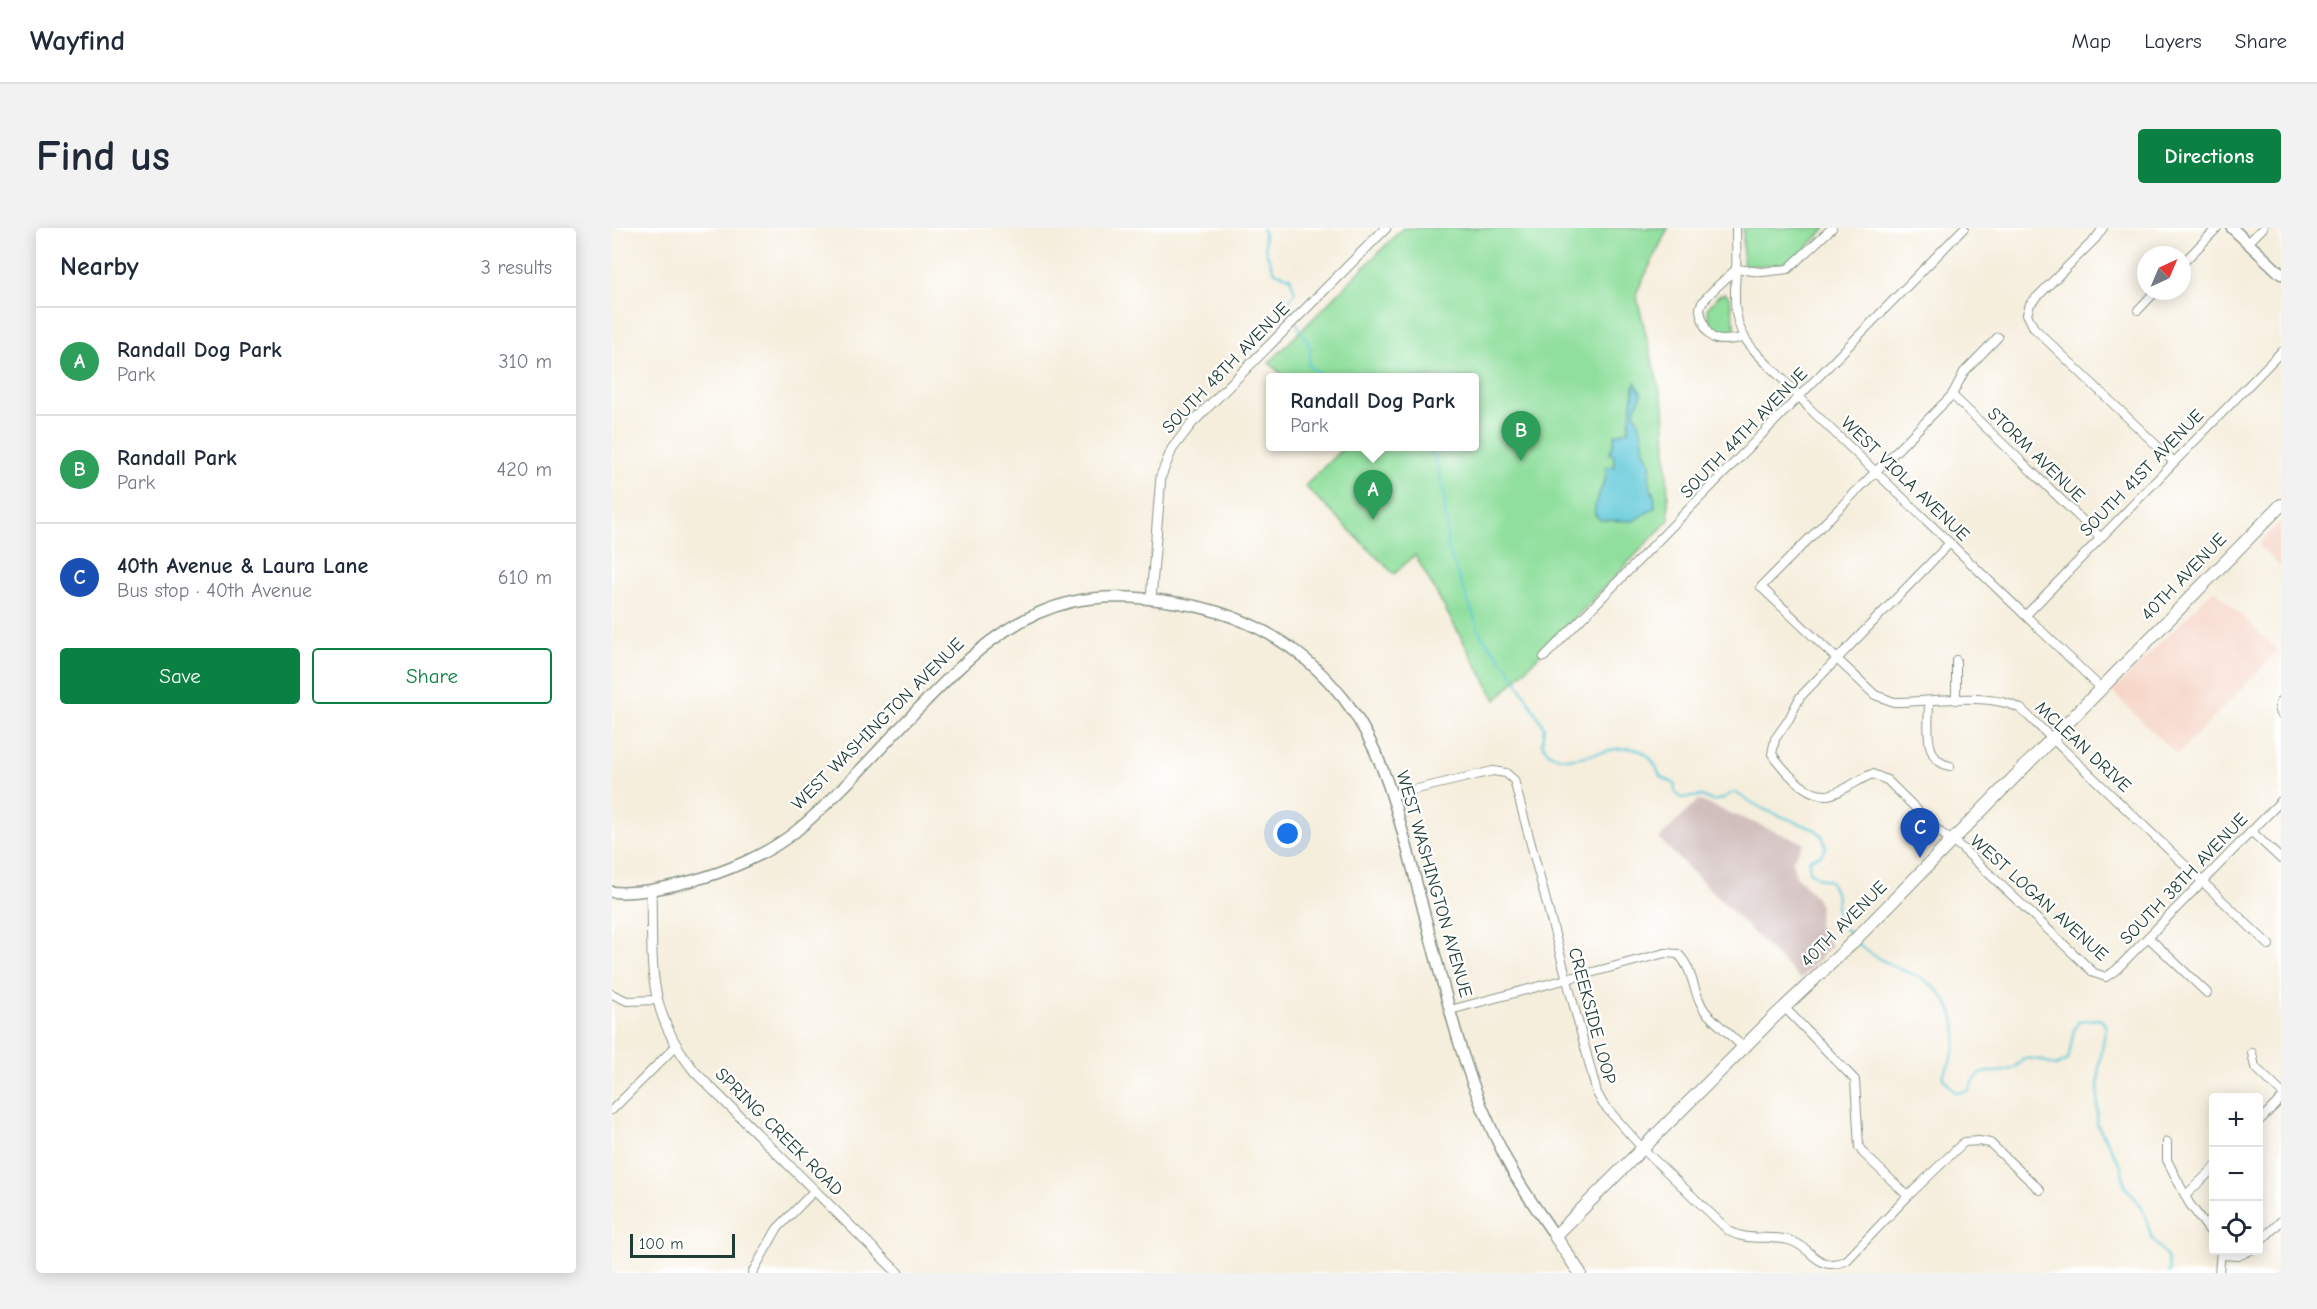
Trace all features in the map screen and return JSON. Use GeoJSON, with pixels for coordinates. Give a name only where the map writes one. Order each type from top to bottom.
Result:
{"type":"FeatureCollection","features":[{"type":"Feature","properties":{"kind":"main road"},"geometry":{"type":"LineString","coordinates":[[2232,228],[2281,274]]}},
{"type":"Feature","properties":{"kind":"main road","name":"40TH AVENUE"},"geometry":{"type":"LineString","coordinates":[[1555,1236],[1784,1007],[1843,952],[2281,505]]}},
{"type":"Feature","properties":{"kind":"main road","name":"WEST WASHINGTON AVENUE"},"geometry":{"type":"LineString","coordinates":[[612,892],[651,891],[706,877],[757,856],[793,833],[844,785],[960,666],[983,645],[1024,619],[1071,602],[1117,597],[1151,598],[1204,607],[1232,615],[1279,639],[1300,653],[1344,699],[1372,743],[1392,795],[1461,1050],[1480,1104],[1509,1165],[1580,1273]]}},
{"type":"Feature","properties":{"kind":"street","name":"SOUTH 48TH AVENUE"},"geometry":{"type":"LineString","coordinates":[[1151,598],[1161,476],[1172,449],[1192,423],[1386,228]]}},
{"type":"Feature","properties":{"kind":"street","name":"WEST VIOLA AVENUE"},"geometry":{"type":"LineString","coordinates":[[1736,228],[1736,269],[1733,296],[1735,312],[1744,338],[1752,349],[1808,406],[2101,688]]}},
{"type":"Feature","properties":{"kind":"street"},"geometry":{"type":"LineString","coordinates":[[1744,338],[1716,340],[1711,338],[1706,333],[1700,311],[1703,302],[1736,269],[1762,272],[1788,269],[1832,228]]}},
{"type":"Feature","properties":{"kind":"street","name":"SOUTH 44TH AVENUE"},"geometry":{"type":"LineString","coordinates":[[1544,657],[1964,228]]}},
{"type":"Feature","properties":{"kind":"street"},"geometry":{"type":"LineString","coordinates":[[2103,228],[2096,238],[2030,304],[2027,314],[2034,328],[2174,462]]}},
{"type":"Feature","properties":{"kind":"street"},"geometry":{"type":"LineString","coordinates":[[2191,255],[2217,228]]}},
{"type":"Feature","properties":{"kind":"street"},"geometry":{"type":"LineString","coordinates":[[2248,243],[2263,228]]}},
{"type":"Feature","properties":{"kind":"street"},"geometry":{"type":"LineString","coordinates":[[2138,310],[2147,300]]}},
{"type":"Feature","properties":{"kind":"street"},"geometry":{"type":"LineString","coordinates":[[1876,471],[1952,395],[1964,372],[1998,337]]}},
{"type":"Feature","properties":{"kind":"street","name":"SOUTH 41ST AVENUE"},"geometry":{"type":"LineString","coordinates":[[2026,615],[2281,352]]}},
{"type":"Feature","properties":{"kind":"street","name":"STORM AVENUE"},"geometry":{"type":"LineString","coordinates":[[1952,395],[2100,537]]}},
{"type":"Feature","properties":{"kind":"street","name":"MCLEAN DRIVE"},"geometry":{"type":"LineString","coordinates":[[1876,471],[1761,587],[1875,695],[1884,700],[1894,702],[1994,701],[2012,704],[2021,709],[2269,945]]}},
{"type":"Feature","properties":{"kind":"street"},"geometry":{"type":"LineString","coordinates":[[1837,660],[1950,543]]}},
{"type":"Feature","properties":{"kind":"street","name":"WEST LOGAN AVENUE"},"geometry":{"type":"LineString","coordinates":[[1837,660],[1800,697],[1790,719],[1775,739],[1772,754],[1784,771],[1813,793],[1826,795],[1872,774],[1887,780],[1941,833],[1952,840],[2094,973],[2106,976]]}},
{"type":"Feature","properties":{"kind":"street"},"geometry":{"type":"LineString","coordinates":[[1956,660],[1956,700]]}},
{"type":"Feature","properties":{"kind":"street"},"geometry":{"type":"LineString","coordinates":[[1929,702],[1929,741],[1933,756],[1941,765],[1950,766]]}},
{"type":"Feature","properties":{"kind":"street","name":"CREEKSIDE LOOP"},"geometry":{"type":"LineString","coordinates":[[1392,795],[1493,771],[1506,773],[1514,780],[1597,1093],[1603,1104],[1643,1149],[1729,1231],[1739,1237],[1781,1238],[1794,1242],[1820,1263],[1838,1264],[1847,1260],[1964,1142],[1990,1143],[2040,1190]]}},
{"type":"Feature","properties":{"kind":"street","name":"SOUTH 38TH AVENUE"},"geometry":{"type":"LineString","coordinates":[[2106,976],[2116,970],[2281,801]]}},
{"type":"Feature","properties":{"kind":"street"},"geometry":{"type":"LineString","coordinates":[[2251,831],[2281,859]]}},
{"type":"Feature","properties":{"kind":"street","name":"SPRING CREEK ROAD"},"geometry":{"type":"LineString","coordinates":[[651,891],[653,978],[664,1024],[675,1047],[695,1072],[898,1273]]}},
{"type":"Feature","properties":{"kind":"street"},"geometry":{"type":"LineString","coordinates":[[2148,937],[2207,993]]}},
{"type":"Feature","properties":{"kind":"street"},"geometry":{"type":"LineString","coordinates":[[1450,1010],[1665,953],[1678,954],[1687,966],[1694,991],[1705,1011],[1743,1048]]}},
{"type":"Feature","properties":{"kind":"street"},"geometry":{"type":"LineString","coordinates":[[612,994],[627,1000],[657,1000]]}},
{"type":"Feature","properties":{"kind":"street"},"geometry":{"type":"LineString","coordinates":[[1784,1007],[1855,1080],[1859,1147],[1908,1196]]}},
{"type":"Feature","properties":{"kind":"street"},"geometry":{"type":"LineString","coordinates":[[612,1110],[675,1047]]}},
{"type":"Feature","properties":{"kind":"street"},"geometry":{"type":"LineString","coordinates":[[2252,1053],[2255,1067],[2281,1092]]}},
{"type":"Feature","properties":{"kind":"street"},"geometry":{"type":"LineString","coordinates":[[2263,1118],[2281,1099]]}},
{"type":"Feature","properties":{"kind":"street"},"geometry":{"type":"LineString","coordinates":[[2167,1142],[2167,1160],[2189,1203],[2209,1230]]}},
{"type":"Feature","properties":{"kind":"street"},"geometry":{"type":"LineString","coordinates":[[2186,1195],[2209,1173]]}},
{"type":"Feature","properties":{"kind":"street"},"geometry":{"type":"LineString","coordinates":[[752,1273],[777,1229],[814,1191]]}},
{"type":"Feature","properties":{"kind":"street"},"geometry":{"type":"LineString","coordinates":[[2263,1240],[2281,1221]]}},
{"type":"Feature","properties":{"kind":"street"},"geometry":{"type":"LineString","coordinates":[[2219,1273],[2222,1255]]}},
{"type":"Feature","properties":{"kind":"shaded area"},"geometry":{"type":"Polygon","coordinates":[[[2281,521],[2281,567],[2258,545],[2281,521]]]}},
{"type":"Feature","properties":{"kind":"shaded area"},"geometry":{"type":"Polygon","coordinates":[[[2214,589],[2278,651],[2177,755],[2112,692],[2214,589]]]}},
{"type":"Feature","properties":{"kind":"shaded area"},"geometry":{"type":"Polygon","coordinates":[[[1698,800],[1804,843],[1792,860],[1796,876],[1816,897],[1820,907],[1818,926],[1831,946],[1800,979],[1659,839],[1698,800]]]}},
{"type":"Feature","properties":{"kind":"green space"},"geometry":{"type":"Polygon","coordinates":[[[1403,228],[1668,228],[1636,294],[1664,407],[1669,520],[1496,700],[1415,555],[1394,574],[1305,486],[1340,451],[1479,451],[1479,373],[1280,373],[1269,363],[1403,228]]]}},
{"type":"Feature","properties":{"kind":"green space"},"geometry":{"type":"Polygon","coordinates":[[[1743,228],[1826,228],[1792,260],[1761,266],[1743,263],[1743,228]]]}},
{"type":"Feature","properties":{"kind":"green space"},"geometry":{"type":"Polygon","coordinates":[[[1725,293],[1730,298],[1735,328],[1731,334],[1718,335],[1712,329],[1707,309],[1719,295],[1725,293]]]}},
{"type":"Feature","properties":{"kind":"water"},"geometry":{"type":"Polygon","coordinates":[[[1635,382],[1642,394],[1634,411],[1641,428],[1644,450],[1651,465],[1649,476],[1652,493],[1654,492],[1655,508],[1633,521],[1601,520],[1595,515],[1596,502],[1605,479],[1606,467],[1614,467],[1614,455],[1609,454],[1615,434],[1628,431],[1635,382]]]}},
{"type":"Feature","properties":{"kind":"waterway"},"geometry":{"type":"LineString","coordinates":[[1263,228],[1266,252],[1275,272],[1290,277],[1295,292],[1286,305],[1293,317]]}},
{"type":"Feature","properties":{"kind":"waterway"},"geometry":{"type":"LineString","coordinates":[[1296,322],[1311,348],[1308,365],[1318,373]]}},
{"type":"Feature","properties":{"kind":"waterway"},"geometry":{"type":"LineString","coordinates":[[1430,451],[1436,460],[1444,493],[1448,549],[1481,635],[1509,668],[1544,727],[1542,744],[1548,751],[1566,758],[1626,748],[1639,750],[1651,759],[1660,776],[1675,784],[1675,791],[1681,798],[1702,796],[1712,801],[1722,799],[1734,792],[1763,809],[1816,830],[1823,837],[1826,848],[1821,855],[1810,859],[1809,871],[1819,878],[1830,881],[1837,897],[1836,907],[1841,924],[1851,935]]}},
{"type":"Feature","properties":{"kind":"waterway"},"geometry":{"type":"LineString","coordinates":[[1857,942],[1877,957],[1925,980],[1946,1000],[1952,1012],[1956,1037],[1954,1050],[1942,1077],[1956,1093],[1969,1091],[1973,1082],[1981,1074],[2011,1069],[2025,1058],[2041,1060],[2056,1066],[2068,1060],[2074,1030],[2079,1021],[2100,1019],[2106,1026],[2099,1067],[2097,1124],[2121,1166],[2125,1186],[2142,1207],[2152,1238],[2167,1257],[2170,1271],[2168,1273]]}},
{"type":"Feature","properties":{"kind":"place","name":"Randall Park"},"geometry":{"type":"Point","coordinates":[1521,461]}},
{"type":"Feature","properties":{"kind":"place","name":"Randall Dog Park"},"geometry":{"type":"Point","coordinates":[1373,520]}},
{"type":"Feature","properties":{"kind":"place","name":"40th Avenue & Laura Lane"},"geometry":{"type":"Point","coordinates":[1920,858]}}]}
